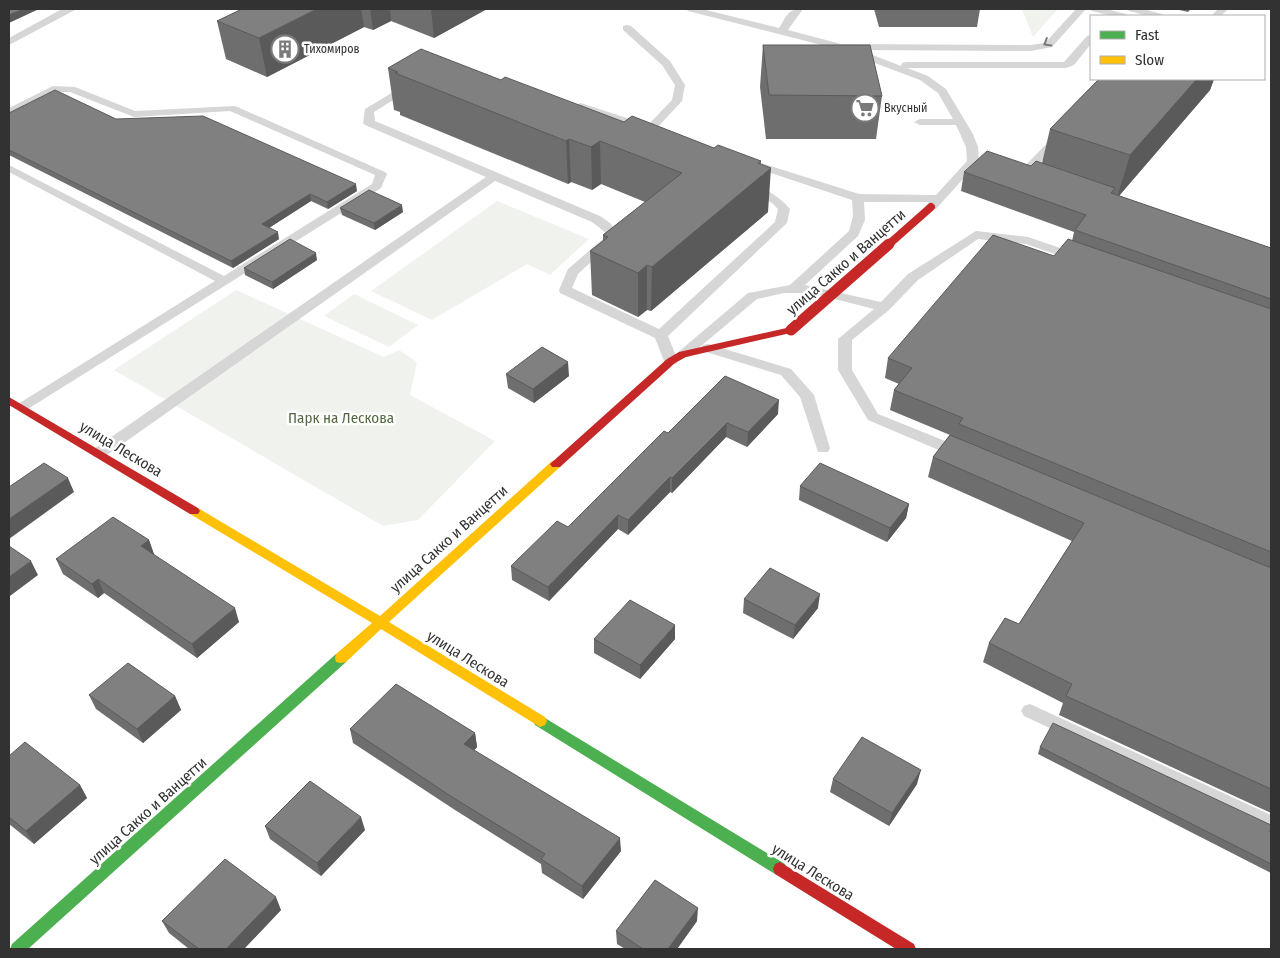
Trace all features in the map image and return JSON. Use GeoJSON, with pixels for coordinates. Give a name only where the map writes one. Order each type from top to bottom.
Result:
{"type":"FeatureCollection","features":[{"type":"Feature","properties":{"kind":"street","name":"улица Сакко и Ванцетти"},"geometry":{"type":"LineString","coordinates":[[17,949],[379,622],[677,357],[708,348],[791,330],[935,203]]}},
{"type":"Feature","properties":{"kind":"street","name":"улица Лескова"},"geometry":{"type":"LineString","coordinates":[[9,400],[379,622],[909,949]]}},
{"type":"Feature","properties":{"kind":"lane"},"geometry":{"type":"LineString","coordinates":[[9,42],[70,10],[67,9]]}},
{"type":"Feature","properties":{"kind":"lane"},"geometry":{"type":"LineString","coordinates":[[691,9],[841,47],[924,78],[942,91],[972,147],[973,161],[935,203],[858,198],[744,160]]}},
{"type":"Feature","properties":{"kind":"lane"},"geometry":{"type":"LineString","coordinates":[[781,32],[793,13],[798,9]]}},
{"type":"Feature","properties":{"kind":"lane"},"geometry":{"type":"LineString","coordinates":[[841,47],[1042,47],[1052,41],[1081,9]]}},
{"type":"Feature","properties":{"kind":"lane"},"geometry":{"type":"LineString","coordinates":[[1095,9],[1116,15]]}},
{"type":"Feature","properties":{"kind":"lane"},"geometry":{"type":"LineString","coordinates":[[1132,9],[1155,15]]}},
{"type":"Feature","properties":{"kind":"lane"},"geometry":{"type":"LineString","coordinates":[[567,102],[654,131],[677,101],[680,85],[666,63],[627,28]]}},
{"type":"Feature","properties":{"kind":"lane"},"geometry":{"type":"LineString","coordinates":[[906,65],[1066,65],[1070,63],[1090,39]]}},
{"type":"Feature","properties":{"kind":"lane"},"geometry":{"type":"LineString","coordinates":[[419,79],[369,111],[369,123],[596,219],[606,226],[611,232],[609,240],[572,272],[566,290],[661,335],[677,357],[753,296],[793,289],[811,289],[884,306]]}},
{"type":"Feature","properties":{"kind":"lane"},"geometry":{"type":"LineString","coordinates":[[9,112],[53,89],[71,89],[134,114],[231,108],[381,174],[377,186],[23,407]]}},
{"type":"Feature","properties":{"kind":"lane"},"geometry":{"type":"LineString","coordinates":[[920,122],[960,122]]}},
{"type":"Feature","properties":{"kind":"lane"},"geometry":{"type":"LineString","coordinates":[[1041,179],[1032,176],[1027,170],[1063,133]]}},
{"type":"Feature","properties":{"kind":"lane"},"geometry":{"type":"LineString","coordinates":[[9,168],[225,281]]}},
{"type":"Feature","properties":{"kind":"lane"},"geometry":{"type":"LineString","coordinates":[[99,453],[494,176]]}},
{"type":"Feature","properties":{"kind":"lane"},"geometry":{"type":"LineString","coordinates":[[661,335],[781,223],[784,209],[776,200],[765,193],[738,183]]}},
{"type":"Feature","properties":{"kind":"lane"},"geometry":{"type":"LineString","coordinates":[[793,289],[854,233],[859,225],[860,217],[858,198]]}},
{"type":"Feature","properties":{"kind":"lane"},"geometry":{"type":"LineString","coordinates":[[973,458],[873,416],[845,370],[845,339],[884,306],[913,277],[976,235],[1028,241],[1093,264]]}},
{"type":"Feature","properties":{"kind":"lane"},"geometry":{"type":"LineString","coordinates":[[708,348],[786,372],[807,395],[823,448]]}},
{"type":"Feature","properties":{"kind":"lane"},"geometry":{"type":"LineString","coordinates":[[1030,711],[1271,824]]}},
{"type":"Feature","properties":{"kind":"green space"},"geometry":{"type":"Polygon","coordinates":[[[1022,9],[1058,9],[1033,37],[1022,9]]]}},
{"type":"Feature","properties":{"kind":"green space"},"geometry":{"type":"Polygon","coordinates":[[[497,201],[589,239],[550,275],[527,264],[432,320],[371,291],[497,201]]]}},
{"type":"Feature","properties":{"kind":"green space","name":"Парк на Лескова"},"geometry":{"type":"Polygon","coordinates":[[[236,290],[384,357],[399,350],[417,362],[410,395],[495,441],[418,520],[383,526],[114,370],[236,290]]]}},
{"type":"Feature","properties":{"kind":"green space"},"geometry":{"type":"Polygon","coordinates":[[[354,294],[418,325],[389,347],[324,316],[354,294]]]}},
{"type":"Feature","properties":{"kind":"building"},"geometry":{"type":"Polygon","coordinates":[[[9,9],[23,9],[9,15],[9,9]]]}},
{"type":"Feature","properties":{"kind":"building"},"geometry":{"type":"Polygon","coordinates":[[[242,9],[317,9],[259,38],[217,21],[242,9]]]}},
{"type":"Feature","properties":{"kind":"building"},"geometry":{"type":"Polygon","coordinates":[[[763,45],[870,45],[882,96],[769,95],[763,45]]]}},
{"type":"Feature","properties":{"kind":"building"},"geometry":{"type":"Polygon","coordinates":[[[421,49],[501,80],[505,77],[624,122],[632,116],[714,148],[718,145],[761,161],[758,163],[771,168],[652,267],[647,265],[638,273],[590,251],[608,237],[603,235],[682,173],[600,141],[591,147],[569,139],[566,141],[395,73],[398,72],[388,68],[421,49]]]}},
{"type":"Feature","properties":{"kind":"building"},"geometry":{"type":"Polygon","coordinates":[[[1098,80],[1196,80],[1130,155],[1050,129],[1098,80]]]}},
{"type":"Feature","properties":{"kind":"building"},"geometry":{"type":"Polygon","coordinates":[[[55,90],[116,119],[203,116],[356,184],[327,202],[310,194],[262,224],[278,232],[231,261],[9,150],[9,113],[55,90]]]}},
{"type":"Feature","properties":{"kind":"building"},"geometry":{"type":"Polygon","coordinates":[[[987,151],[1031,166],[1036,161],[1115,188],[1111,193],[1271,248],[1271,299],[1075,230],[1086,215],[964,172],[987,151]]]}},
{"type":"Feature","properties":{"kind":"building"},"geometry":{"type":"Polygon","coordinates":[[[369,190],[402,205],[374,223],[340,208],[369,190]]]}},
{"type":"Feature","properties":{"kind":"building"},"geometry":{"type":"Polygon","coordinates":[[[993,235],[1054,256],[1068,239],[1271,309],[1271,552],[959,424],[963,418],[894,390],[912,368],[888,358],[993,235]]]}},
{"type":"Feature","properties":{"kind":"building"},"geometry":{"type":"Polygon","coordinates":[[[290,239],[316,253],[272,282],[244,268],[290,239]]]}},
{"type":"Feature","properties":{"kind":"building"},"geometry":{"type":"Polygon","coordinates":[[[542,347],[568,362],[533,389],[506,374],[542,347]]]}},
{"type":"Feature","properties":{"kind":"building"},"geometry":{"type":"Polygon","coordinates":[[[725,376],[779,400],[748,432],[727,423],[628,520],[618,515],[548,587],[511,566],[557,521],[568,527],[664,431],[668,433],[725,376]]]}},
{"type":"Feature","properties":{"kind":"building"},"geometry":{"type":"Polygon","coordinates":[[[950,435],[1271,568],[1271,789],[1066,696],[1072,684],[989,643],[1005,618],[1019,624],[1084,523],[933,457],[950,435]]]}},
{"type":"Feature","properties":{"kind":"building"},"geometry":{"type":"Polygon","coordinates":[[[44,463],[68,478],[9,519],[9,487],[44,463]]]}},
{"type":"Feature","properties":{"kind":"building"},"geometry":{"type":"Polygon","coordinates":[[[820,463],[909,504],[890,528],[800,486],[820,463]]]}},
{"type":"Feature","properties":{"kind":"building"},"geometry":{"type":"Polygon","coordinates":[[[113,517],[149,540],[141,546],[235,608],[192,644],[98,579],[92,584],[56,559],[113,517]]]}},
{"type":"Feature","properties":{"kind":"building"},"geometry":{"type":"Polygon","coordinates":[[[9,546],[31,561],[9,577],[9,546]]]}},
{"type":"Feature","properties":{"kind":"building"},"geometry":{"type":"Polygon","coordinates":[[[770,568],[820,594],[795,625],[744,599],[770,568]]]}},
{"type":"Feature","properties":{"kind":"building"},"geometry":{"type":"Polygon","coordinates":[[[630,600],[675,625],[640,665],[594,639],[630,600]]]}},
{"type":"Feature","properties":{"kind":"building"},"geometry":{"type":"Polygon","coordinates":[[[128,663],[175,696],[137,729],[89,695],[128,663]]]}},
{"type":"Feature","properties":{"kind":"building"},"geometry":{"type":"Polygon","coordinates":[[[396,684],[475,733],[464,744],[620,838],[582,886],[541,859],[545,854],[452,797],[350,729],[396,684]]]}},
{"type":"Feature","properties":{"kind":"building"},"geometry":{"type":"Polygon","coordinates":[[[1053,723],[1271,825],[1271,864],[1040,747],[1053,723]]]}},
{"type":"Feature","properties":{"kind":"building"},"geometry":{"type":"Polygon","coordinates":[[[862,737],[921,770],[892,813],[833,779],[862,737]]]}},
{"type":"Feature","properties":{"kind":"building"},"geometry":{"type":"Polygon","coordinates":[[[25,742],[80,785],[26,831],[9,817],[9,756],[25,742]]]}},
{"type":"Feature","properties":{"kind":"building"},"geometry":{"type":"Polygon","coordinates":[[[310,781],[361,817],[317,863],[265,826],[310,781]]]}},
{"type":"Feature","properties":{"kind":"building"},"geometry":{"type":"Polygon","coordinates":[[[225,859],[276,897],[226,949],[199,949],[162,921],[225,859]]]}},
{"type":"Feature","properties":{"kind":"building"},"geometry":{"type":"Polygon","coordinates":[[[655,880],[698,908],[668,949],[643,949],[616,931],[655,880]]]}},
{"type":"Feature","properties":{"kind":"traffic: fast"},"geometry":{"type":"LineString","coordinates":[[17,949],[341,658]]}},
{"type":"Feature","properties":{"kind":"traffic: fast"},"geometry":{"type":"LineString","coordinates":[[540,721],[780,869]]}},
{"type":"Feature","properties":{"kind":"traffic: slow"},"geometry":{"type":"LineString","coordinates":[[341,658],[556,464]]}},
{"type":"Feature","properties":{"kind":"traffic: slow"},"geometry":{"type":"LineString","coordinates":[[194,511],[367,614],[540,721]]}},
{"type":"Feature","properties":{"kind":"traffic: jam"},"geometry":{"type":"LineString","coordinates":[[791,330],[931,207]]}},
{"type":"Feature","properties":{"kind":"traffic: jam"},"geometry":{"type":"LineString","coordinates":[[556,464],[671,361],[683,354],[791,330]]}},
{"type":"Feature","properties":{"kind":"traffic: jam"},"geometry":{"type":"LineString","coordinates":[[9,400],[194,511]]}},
{"type":"Feature","properties":{"kind":"traffic: jam"},"geometry":{"type":"LineString","coordinates":[[780,869],[909,949]]}},
{"type":"Feature","properties":{"kind":"place","name":"Тихомиров"},"geometry":{"type":"Point","coordinates":[285,49]}},
{"type":"Feature","properties":{"kind":"place","name":"Вкусный"},"geometry":{"type":"Point","coordinates":[865,108]}}]}
